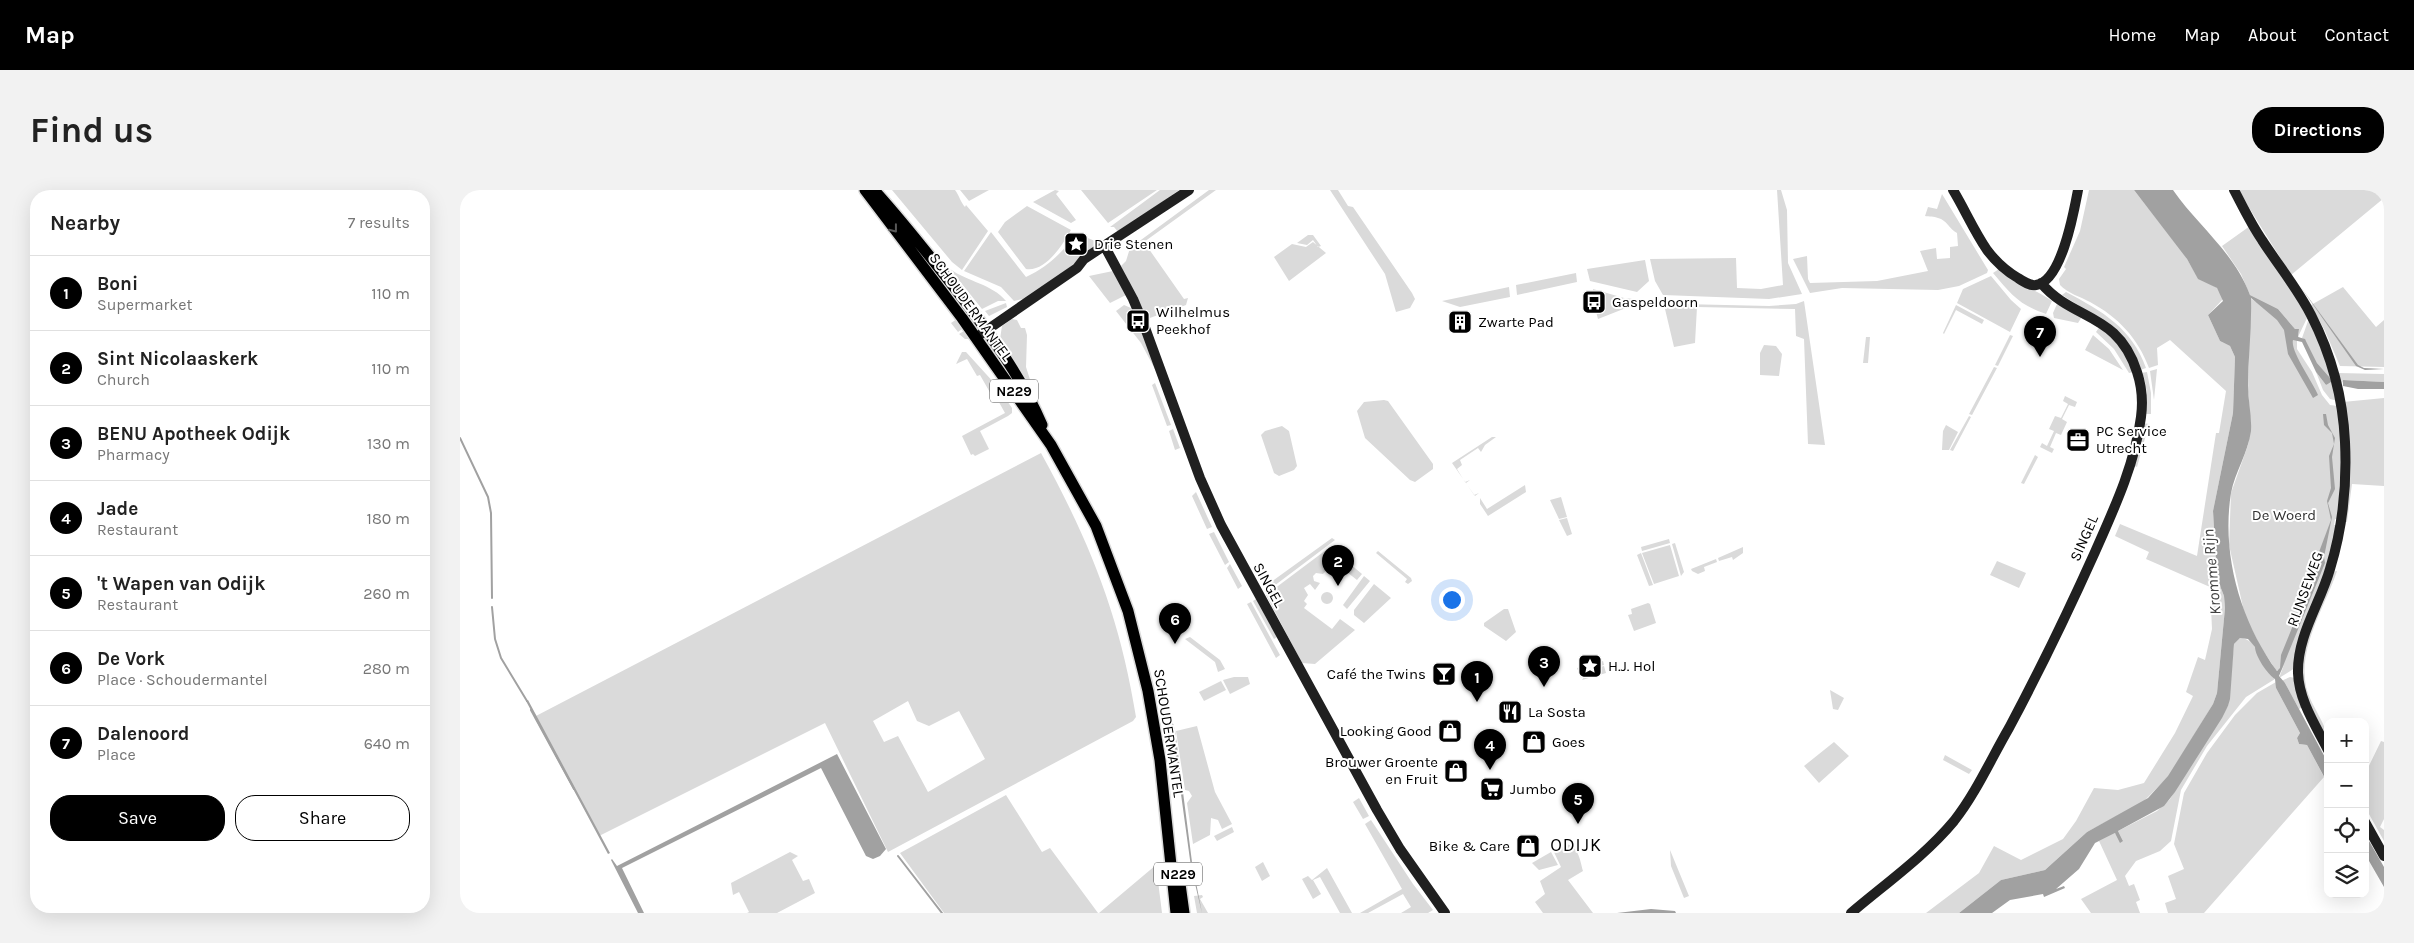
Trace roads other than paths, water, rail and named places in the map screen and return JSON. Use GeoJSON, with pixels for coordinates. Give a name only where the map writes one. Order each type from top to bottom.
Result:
{"type":"FeatureCollection","features":[{"type":"Feature","properties":{"kind":"main road","name":"SCHOUDERMANTEL"},"geometry":{"type":"LineString","coordinates":[[865,190],[976,338],[1051,445]]}},
{"type":"Feature","properties":{"kind":"main road","name":"SCHOUDERMANTEL"},"geometry":{"type":"LineString","coordinates":[[874,190],[934,261],[987,330],[1026,389],[1051,445],[1096,526],[1128,611],[1152,708],[1170,836],[1176,913]]}},
{"type":"Feature","properties":{"kind":"main road","name":"SCHOUDERMANTEL"},"geometry":{"type":"LineString","coordinates":[[1170,836],[1180,879],[1184,913]]}},
{"type":"Feature","properties":{"kind":"street"},"geometry":{"type":"LineString","coordinates":[[976,338],[1077,268],[1087,264],[1139,224],[1189,190]]}},
{"type":"Feature","properties":{"kind":"street","name":"SINGEL"},"geometry":{"type":"LineString","coordinates":[[1851,913],[1937,839],[1953,822],[1970,798],[2044,663],[2106,527],[2128,468],[2139,427],[2142,404],[2140,383],[2131,357],[2124,345],[2099,321],[2053,296],[2041,283],[2033,285],[2024,282],[1995,260],[1980,238],[1953,190]]}},
{"type":"Feature","properties":{"kind":"street"},"geometry":{"type":"LineString","coordinates":[[2041,283],[2049,276],[2062,250],[2078,190]]}},
{"type":"Feature","properties":{"kind":"street","name":"RIJNSEWEG"},"geometry":{"type":"LineString","coordinates":[[2234,190],[2260,237],[2311,315],[2333,372],[2343,417],[2346,457],[2340,525],[2330,571],[2306,629],[2298,661],[2299,679],[2304,700],[2324,742]]}},
{"type":"Feature","properties":{"kind":"street","name":"SINGEL"},"geometry":{"type":"LineString","coordinates":[[1106,248],[1142,318],[1200,478],[1238,559],[1377,810],[1400,849],[1445,913]]}},
{"type":"Feature","properties":{"kind":"street"},"geometry":{"type":"LineString","coordinates":[[2369,829],[2384,856]]}},
{"type":"Feature","properties":{"kind":"waterway"},"geometry":{"type":"LineString","coordinates":[[460,438],[488,497],[491,513],[492,598]]}},
{"type":"Feature","properties":{"kind":"waterway"},"geometry":{"type":"LineString","coordinates":[[492,607],[495,639],[501,658],[527,701]]}},
{"type":"Feature","properties":{"kind":"waterway"},"geometry":{"type":"LineString","coordinates":[[531,710],[574,789]]}},
{"type":"Feature","properties":{"kind":"waterway"},"geometry":{"type":"LineString","coordinates":[[898,856],[942,913]]}},
{"type":"Feature","properties":{"kind":"place","name":"Drie Stenen"},"geometry":{"type":"Point","coordinates":[1076,244]}},
{"type":"Feature","properties":{"kind":"place","name":"Gaspeldoorn"},"geometry":{"type":"Point","coordinates":[1594,302]}},
{"type":"Feature","properties":{"kind":"place","name":"Wilhelmus Peekhof"},"geometry":{"type":"Point","coordinates":[1138,321]}},
{"type":"Feature","properties":{"kind":"place","name":"Zwarte Pad"},"geometry":{"type":"Point","coordinates":[1460,322]}},
{"type":"Feature","properties":{"kind":"place","name":"Dalenoord"},"geometry":{"type":"Point","coordinates":[2040,357]}},
{"type":"Feature","properties":{"kind":"place","name":"PC Service Utrecht"},"geometry":{"type":"Point","coordinates":[2078,440]}},
{"type":"Feature","properties":{"kind":"place","name":"Sint Nicolaaskerk"},"geometry":{"type":"Point","coordinates":[1338,586]}},
{"type":"Feature","properties":{"kind":"place","name":"De Vork"},"geometry":{"type":"Point","coordinates":[1175,644]}},
{"type":"Feature","properties":{"kind":"place","name":"H.J. Hol"},"geometry":{"type":"Point","coordinates":[1590,666]}},
{"type":"Feature","properties":{"kind":"place","name":"Café the Twins"},"geometry":{"type":"Point","coordinates":[1444,674]}},
{"type":"Feature","properties":{"kind":"place","name":"BENU Apotheek Odijk"},"geometry":{"type":"Point","coordinates":[1544,687]}},
{"type":"Feature","properties":{"kind":"place","name":"Boni"},"geometry":{"type":"Point","coordinates":[1477,702]}},
{"type":"Feature","properties":{"kind":"place","name":"La Sosta"},"geometry":{"type":"Point","coordinates":[1510,712]}},
{"type":"Feature","properties":{"kind":"place","name":"Looking Good"},"geometry":{"type":"Point","coordinates":[1450,731]}},
{"type":"Feature","properties":{"kind":"place","name":"Goes"},"geometry":{"type":"Point","coordinates":[1534,742]}},
{"type":"Feature","properties":{"kind":"place","name":"Jade"},"geometry":{"type":"Point","coordinates":[1490,770]}},
{"type":"Feature","properties":{"kind":"place","name":"Brouwer Groente en Fruit"},"geometry":{"type":"Point","coordinates":[1456,771]}},
{"type":"Feature","properties":{"kind":"place","name":"Jumbo"},"geometry":{"type":"Point","coordinates":[1492,789]}},
{"type":"Feature","properties":{"kind":"place","name":"'t Wapen van Odijk"},"geometry":{"type":"Point","coordinates":[1578,824]}},
{"type":"Feature","properties":{"kind":"place","name":"Bike & Care"},"geometry":{"type":"Point","coordinates":[1528,846]}},
{"type":"Feature","properties":{"kind":"district","name":"ODIJK"},"geometry":{"type":"Point","coordinates":[1576,845]}},
{"type":"Feature","properties":{"kind":"park label","name":"De Woerd"},"geometry":{"type":"Point","coordinates":[2284,515]}},
{"type":"Feature","properties":{"kind":"water label","name":"Kromme Rijn"},"geometry":{"type":"Point","coordinates":[2211,572]}}]}
